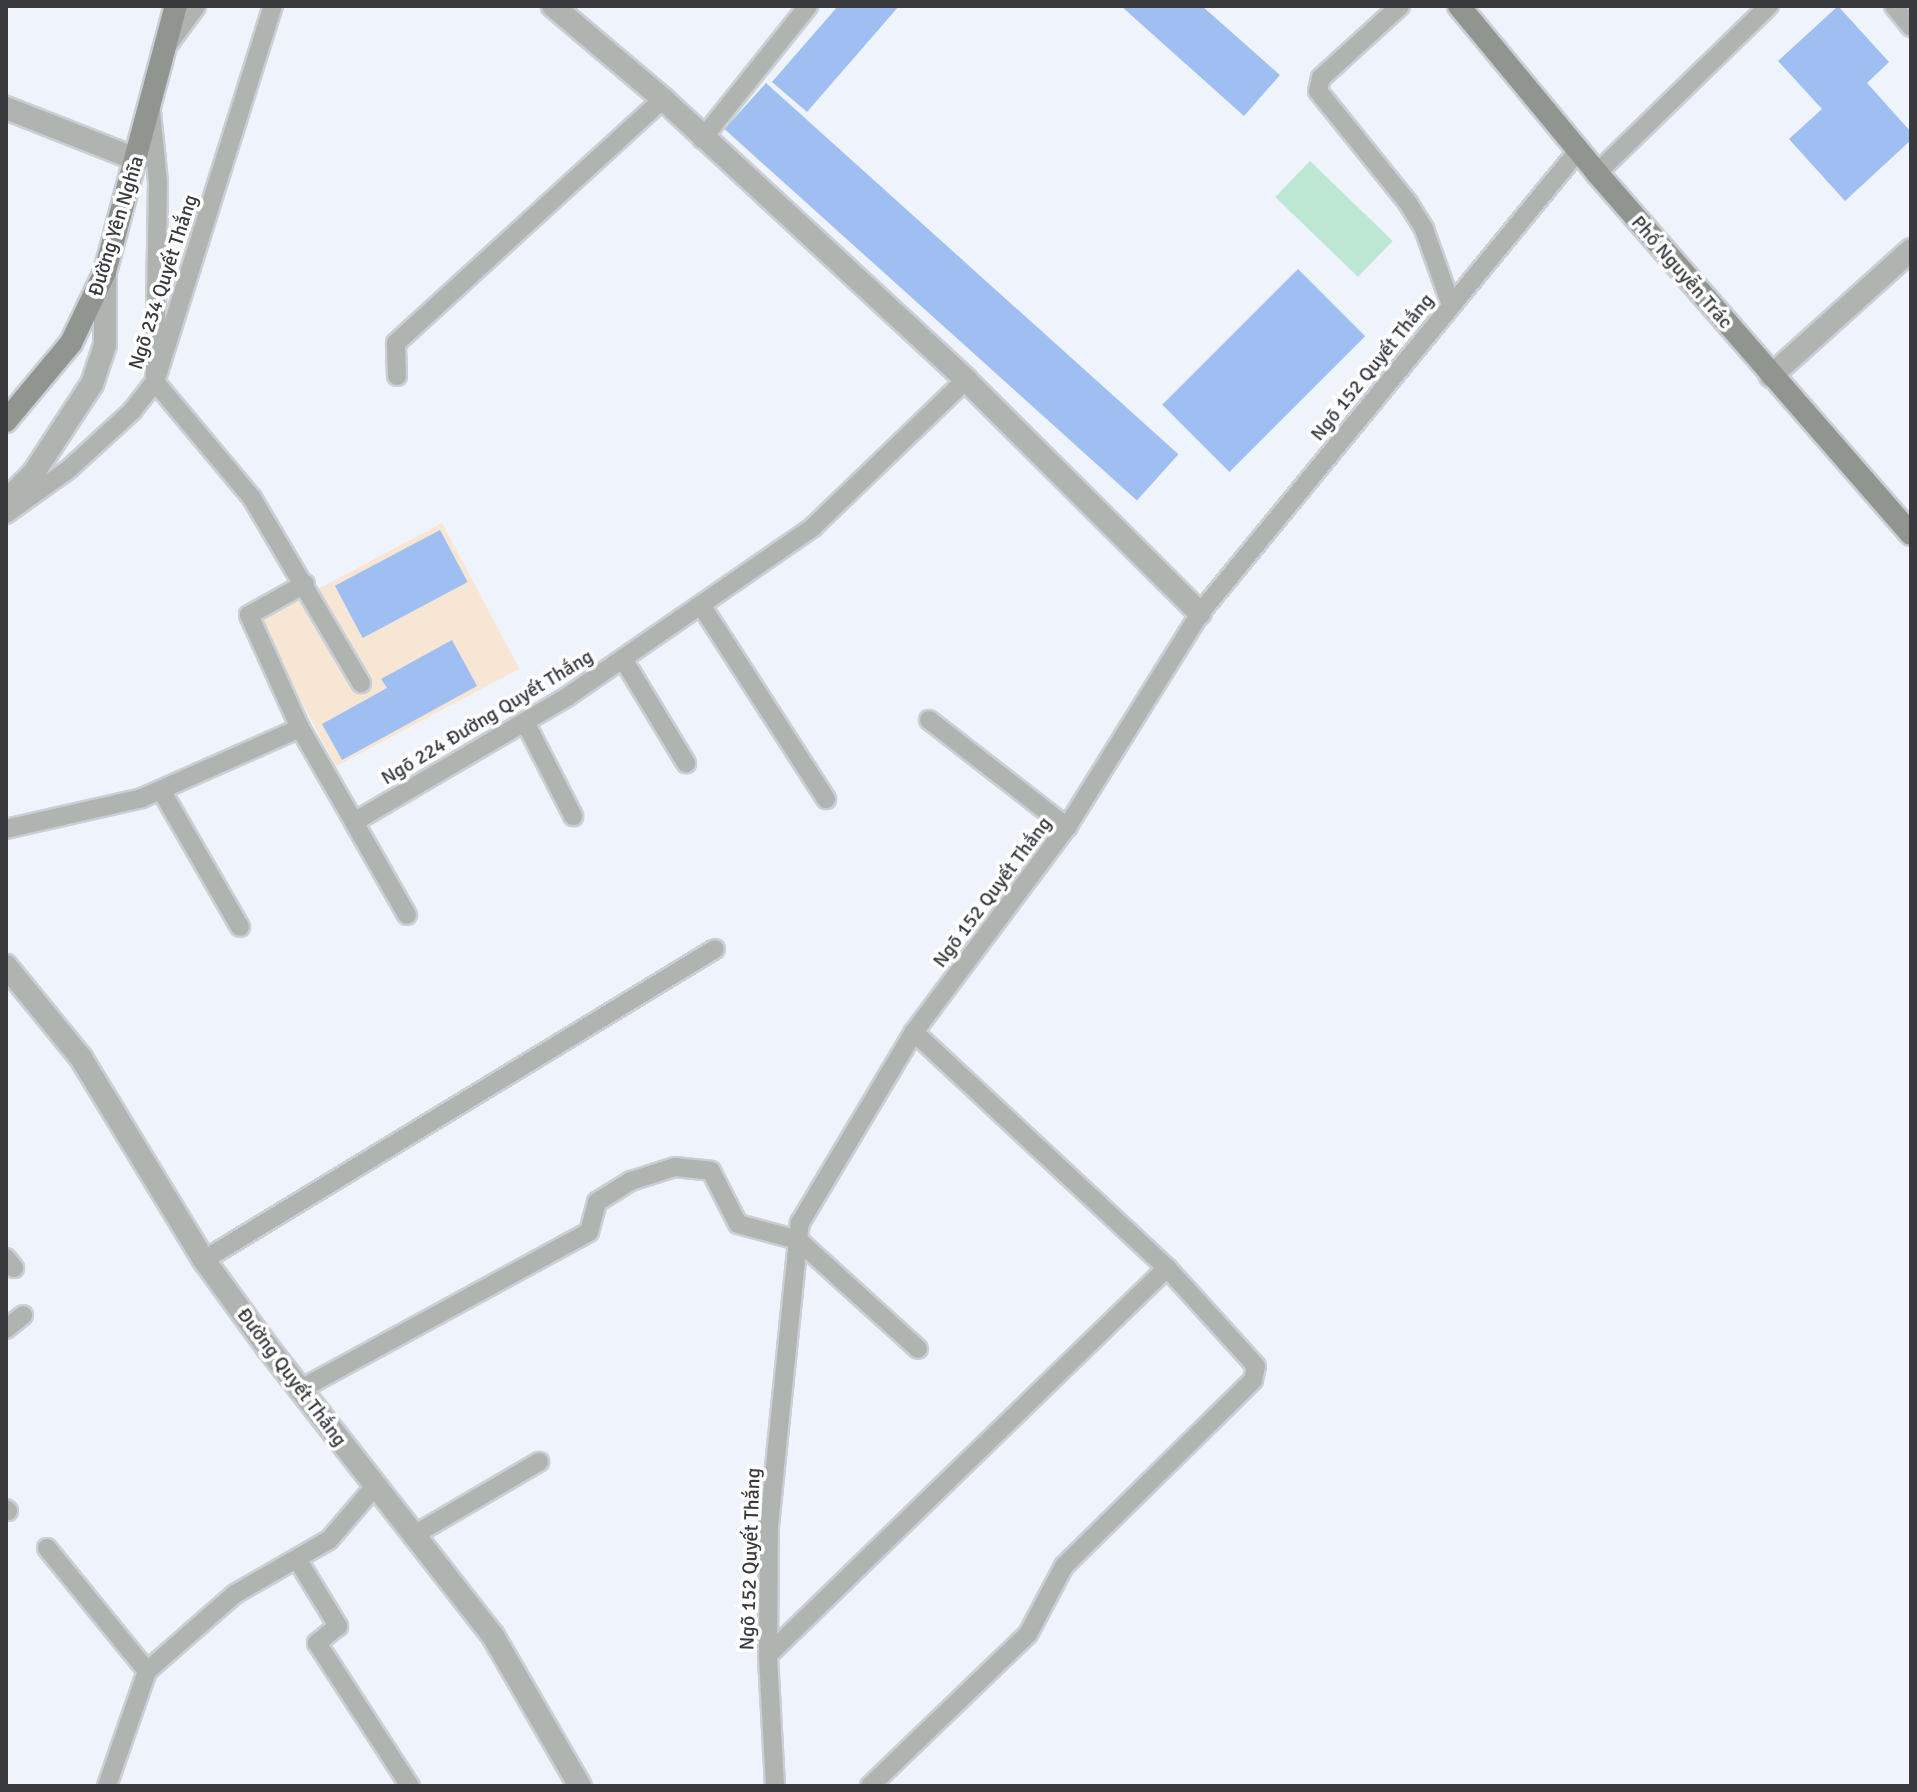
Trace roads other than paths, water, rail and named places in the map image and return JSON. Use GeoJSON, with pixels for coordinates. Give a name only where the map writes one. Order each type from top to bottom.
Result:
{"type":"FeatureCollection","features":[{"type":"Feature","properties":{"kind":"main road","name":"Đường Yên Nghĩa"},"geometry":{"type":"LineString","coordinates":[[6,421],[71,343],[105,272],[138,160],[163,48],[176,6]]}},
{"type":"Feature","properties":{"kind":"main road","name":"Phố Nguyễn Trác"},"geometry":{"type":"LineString","coordinates":[[1459,6],[1578,151],[1911,534]]}},
{"type":"Feature","properties":{"kind":"street"},"geometry":{"type":"LineString","coordinates":[[163,48],[194,6]]}},
{"type":"Feature","properties":{"kind":"street"},"geometry":{"type":"LineString","coordinates":[[553,6],[663,99],[702,139],[966,380],[1200,613]]}},
{"type":"Feature","properties":{"kind":"street"},"geometry":{"type":"LineString","coordinates":[[6,108],[138,160]]}},
{"type":"Feature","properties":{"kind":"street"},"geometry":{"type":"LineString","coordinates":[[1771,376],[1911,250]]}},
{"type":"Feature","properties":{"kind":"street"},"geometry":{"type":"LineString","coordinates":[[6,501],[33,474],[92,384],[105,345],[105,272]]}},
{"type":"Feature","properties":{"kind":"street","name":"Đường Quyết Thắng"},"geometry":{"type":"LineString","coordinates":[[6,966],[81,1058],[204,1260],[493,1636],[580,1786]]}},
{"type":"Feature","properties":{"kind":"lane","name":"Ngõ 234 Quyết Thắng"},"geometry":{"type":"LineString","coordinates":[[6,514],[69,469],[132,411],[155,382],[273,6]]}},
{"type":"Feature","properties":{"kind":"lane"},"geometry":{"type":"LineString","coordinates":[[702,139],[808,6]]}},
{"type":"Feature","properties":{"kind":"lane"},"geometry":{"type":"LineString","coordinates":[[1400,6],[1321,78],[1318,91],[1408,203],[1424,229],[1451,305]]}},
{"type":"Feature","properties":{"kind":"lane"},"geometry":{"type":"LineString","coordinates":[[1597,173],[1769,6]]}},
{"type":"Feature","properties":{"kind":"lane"},"geometry":{"type":"LineString","coordinates":[[1894,6],[1911,27]]}},
{"type":"Feature","properties":{"kind":"lane"},"geometry":{"type":"LineString","coordinates":[[397,376],[396,343],[663,99]]}},
{"type":"Feature","properties":{"kind":"lane"},"geometry":{"type":"LineString","coordinates":[[150,106],[158,182],[155,382],[252,498],[361,683]]}},
{"type":"Feature","properties":{"kind":"lane","name":"Ngõ 152 Quyết Thắng"},"geometry":{"type":"LineString","coordinates":[[775,1786],[768,1655],[769,1526],[800,1223],[914,1032],[1067,827],[1200,613],[1578,151]]}},
{"type":"Feature","properties":{"kind":"lane","name":"Ngõ 224 Đường Quyết Thắng"},"geometry":{"type":"LineString","coordinates":[[354,822],[525,722],[623,659],[813,527],[966,380]]}},
{"type":"Feature","properties":{"kind":"lane"},"geometry":{"type":"LineString","coordinates":[[305,584],[249,615],[300,728],[407,915]]}},
{"type":"Feature","properties":{"kind":"lane"},"geometry":{"type":"LineString","coordinates":[[701,605],[826,799]]}},
{"type":"Feature","properties":{"kind":"lane"},"geometry":{"type":"LineString","coordinates":[[623,659],[686,763]]}},
{"type":"Feature","properties":{"kind":"lane"},"geometry":{"type":"LineString","coordinates":[[929,720],[1067,827]]}},
{"type":"Feature","properties":{"kind":"lane"},"geometry":{"type":"LineString","coordinates":[[525,722],[573,816]]}},
{"type":"Feature","properties":{"kind":"lane"},"geometry":{"type":"LineString","coordinates":[[6,829],[161,790],[300,728]]}},
{"type":"Feature","properties":{"kind":"lane"},"geometry":{"type":"LineString","coordinates":[[161,790],[240,927]]}},
{"type":"Feature","properties":{"kind":"lane"},"geometry":{"type":"LineString","coordinates":[[204,1260],[715,949]]}},
{"type":"Feature","properties":{"kind":"lane"},"geometry":{"type":"LineString","coordinates":[[870,1786],[1028,1634],[1064,1566],[1253,1380],[1256,1366],[1167,1268],[914,1032]]}},
{"type":"Feature","properties":{"kind":"lane"},"geometry":{"type":"LineString","coordinates":[[301,1389],[589,1232],[597,1202],[631,1181],[675,1167],[711,1171],[738,1224],[798,1240],[918,1349]]}},
{"type":"Feature","properties":{"kind":"lane"},"geometry":{"type":"LineString","coordinates":[[768,1655],[1167,1268]]}},
{"type":"Feature","properties":{"kind":"lane"},"geometry":{"type":"LineString","coordinates":[[6,1329],[23,1315]]}},
{"type":"Feature","properties":{"kind":"lane"},"geometry":{"type":"LineString","coordinates":[[414,1535],[539,1462]]}},
{"type":"Feature","properties":{"kind":"lane"},"geometry":{"type":"LineString","coordinates":[[107,1786],[147,1671],[235,1594],[329,1540],[376,1485]]}},
{"type":"Feature","properties":{"kind":"lane"},"geometry":{"type":"LineString","coordinates":[[47,1548],[147,1671]]}},
{"type":"Feature","properties":{"kind":"lane"},"geometry":{"type":"LineString","coordinates":[[297,1559],[338,1626],[317,1643],[410,1786]]}}]}
